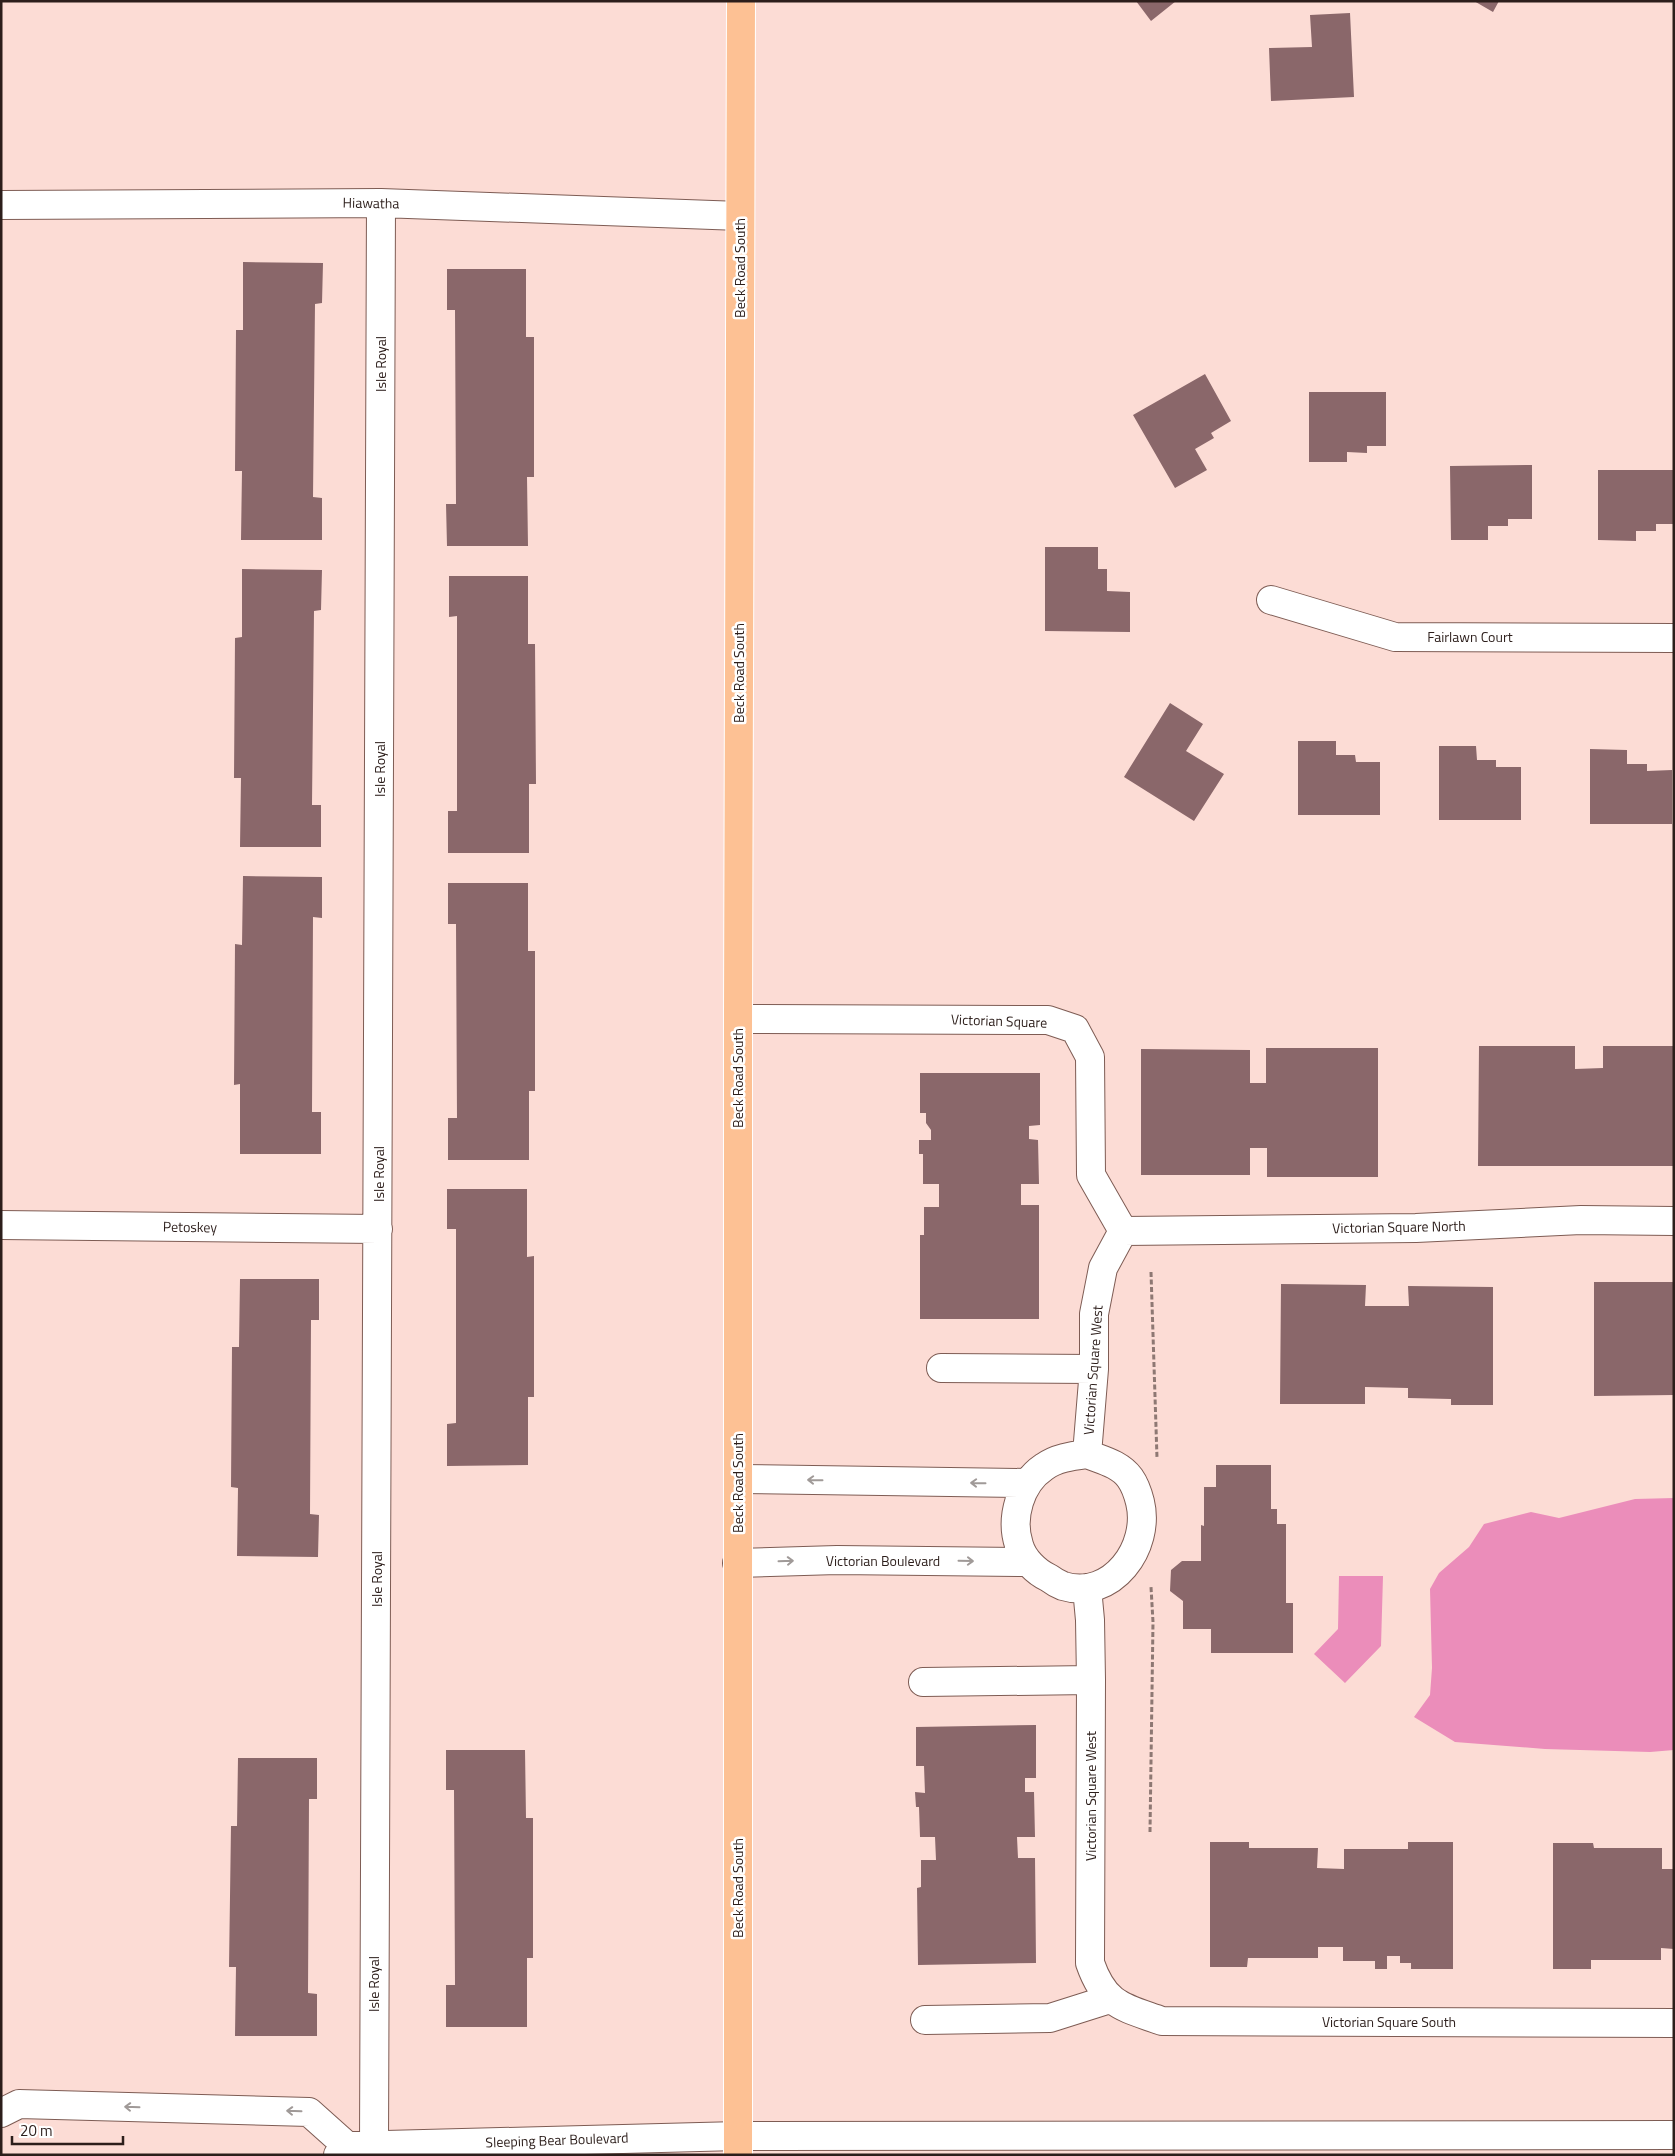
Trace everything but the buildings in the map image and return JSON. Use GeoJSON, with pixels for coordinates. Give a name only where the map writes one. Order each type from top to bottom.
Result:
{"type":"FeatureCollection","features":[{"type":"Feature","properties":{"kind":"main road","name":"Beck Road South"},"geometry":{"type":"LineString","coordinates":[[738,2145],[738,1019],[741,1]]}},
{"type":"Feature","properties":{"kind":"street","name":"Hiawatha"},"geometry":{"type":"LineString","coordinates":[[1,205],[381,203],[740,216]]}},
{"type":"Feature","properties":{"kind":"street","name":"Isle Royal"},"geometry":{"type":"LineString","coordinates":[[353,2149],[378,1229],[381,203]]}},
{"type":"Feature","properties":{"kind":"street","name":"Fairlawn Court"},"geometry":{"type":"LineString","coordinates":[[1271,600],[1395,637],[1674,638]]}},
{"type":"Feature","properties":{"kind":"street","name":"Victorian Square"},"geometry":{"type":"LineString","coordinates":[[738,1019],[1048,1020],[1075,1029],[1090,1056],[1091,1175],[1123,1231]]}},
{"type":"Feature","properties":{"kind":"street","name":"Victorian Square North"},"geometry":{"type":"LineString","coordinates":[[1123,1231],[1416,1228],[1581,1220],[1674,1221]]}},
{"type":"Feature","properties":{"kind":"street","name":"Petoskey"},"geometry":{"type":"LineString","coordinates":[[1,1225],[378,1229]]}},
{"type":"Feature","properties":{"kind":"street","name":"Victorian Square West"},"geometry":{"type":"LineString","coordinates":[[1087,1454],[1094,1369],[1094,1314],[1103,1268],[1123,1231]]}},
{"type":"Feature","properties":{"kind":"street"},"geometry":{"type":"LineString","coordinates":[[941,1368],[1094,1369]]}},
{"type":"Feature","properties":{"kind":"street"},"geometry":{"type":"LineString","coordinates":[[1087,1454],[1115,1465],[1130,1477],[1137,1490],[1142,1511],[1141,1534],[1134,1554],[1122,1570],[1108,1580],[1087,1588],[1063,1586],[1044,1576],[1028,1562],[1019,1546],[1016,1524],[1019,1501],[1026,1484],[1044,1467],[1064,1458],[1087,1454]]}},
{"type":"Feature","properties":{"kind":"street"},"geometry":{"type":"LineString","coordinates":[[738,1479],[1026,1484]]}},
{"type":"Feature","properties":{"kind":"street","name":"Victorian Boulevard"},"geometry":{"type":"LineString","coordinates":[[738,1563],[837,1560],[1028,1562]]}},
{"type":"Feature","properties":{"kind":"street","name":"Victorian Square West"},"geometry":{"type":"LineString","coordinates":[[1087,1588],[1090,1620],[1091,1680],[1090,1963],[1097,1983],[1110,1999]]}},
{"type":"Feature","properties":{"kind":"street"},"geometry":{"type":"LineString","coordinates":[[923,1682],[1091,1680]]}},
{"type":"Feature","properties":{"kind":"street"},"geometry":{"type":"LineString","coordinates":[[925,2020],[1050,2018],[1110,1999]]}},
{"type":"Feature","properties":{"kind":"street","name":"Victorian Square South"},"geometry":{"type":"LineString","coordinates":[[1110,1999],[1122,2007],[1162,2021],[1674,2023]]}},
{"type":"Feature","properties":{"kind":"street"},"geometry":{"type":"LineString","coordinates":[[1,2113],[19,2104],[309,2112],[353,2149]]}},
{"type":"Feature","properties":{"kind":"street","name":"Sleeping Bear Boulevard"},"geometry":{"type":"LineString","coordinates":[[353,2149],[1674,2135]]}},
{"type":"Feature","properties":{"kind":"shaded area"},"geometry":{"type":"Polygon","coordinates":[[[1674,1498],[1674,1750],[1650,1752],[1545,1749],[1455,1742],[1414,1717],[1430,1695],[1432,1668],[1430,1589],[1439,1573],[1469,1547],[1484,1524],[1531,1512],[1559,1518],[1635,1499],[1674,1498]]]}},
{"type":"Feature","properties":{"kind":"shaded area"},"geometry":{"type":"Polygon","coordinates":[[[1339,1576],[1383,1576],[1381,1646],[1345,1683],[1314,1654],[1338,1629],[1339,1576]]]}}]}
